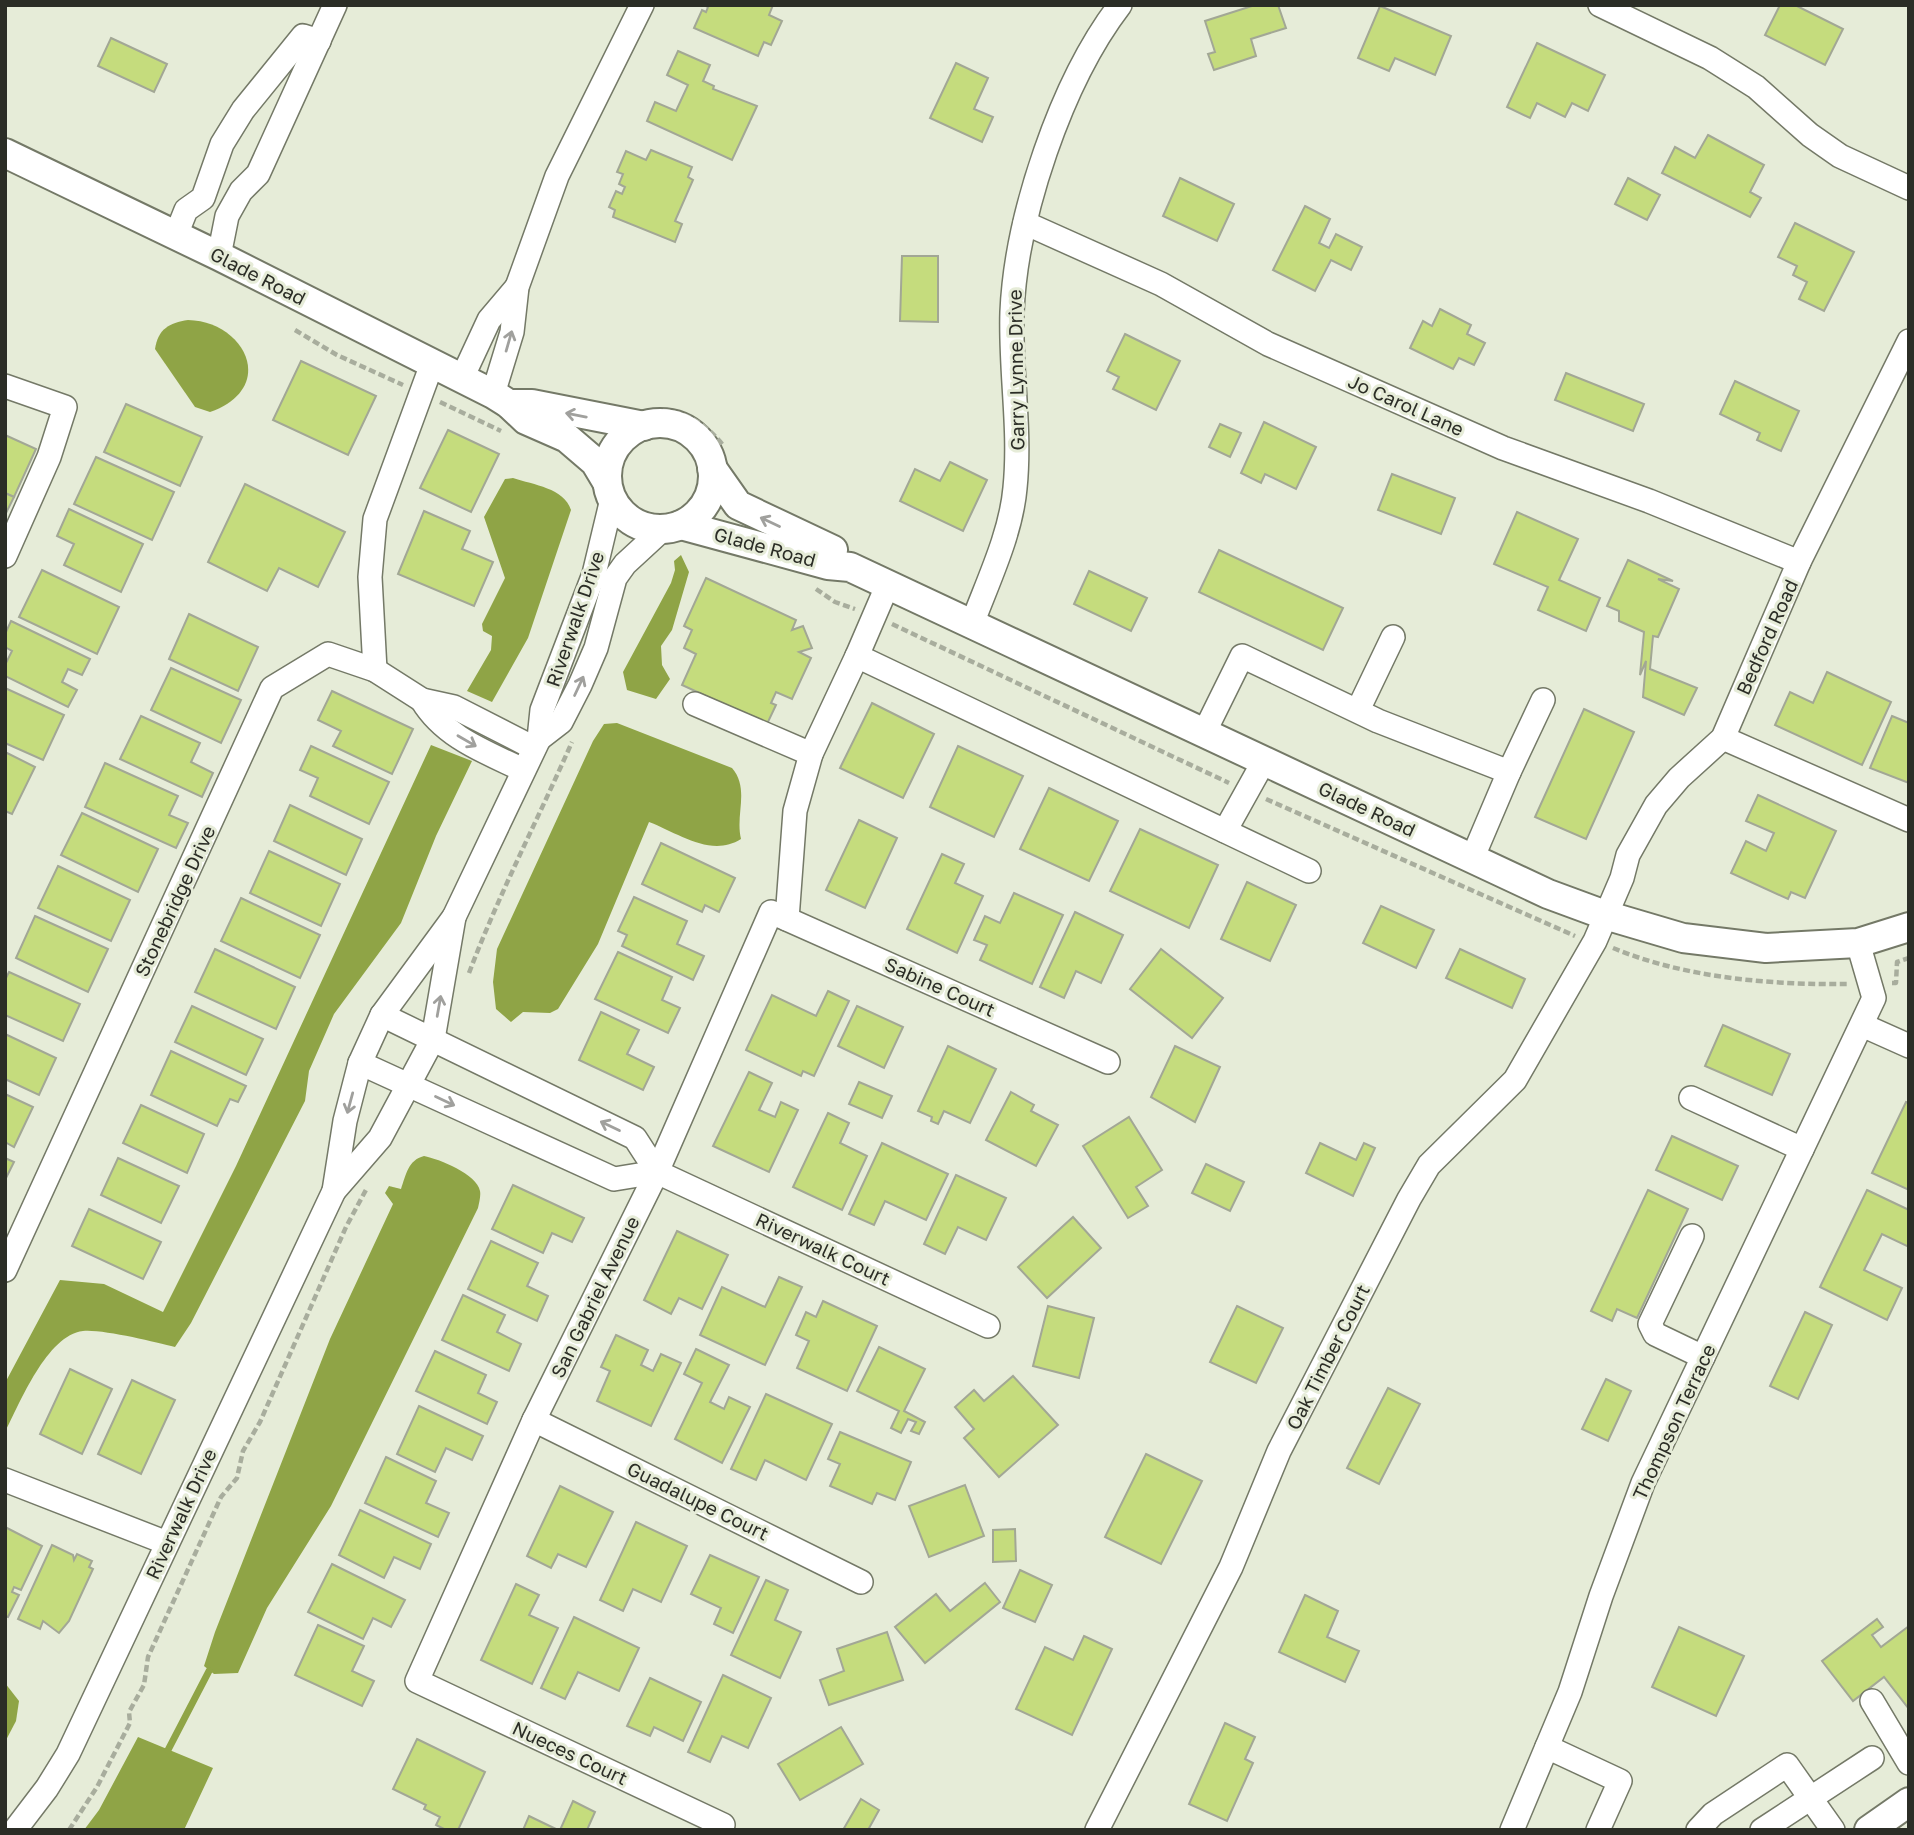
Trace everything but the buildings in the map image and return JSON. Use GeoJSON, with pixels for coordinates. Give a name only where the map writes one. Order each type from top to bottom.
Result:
{"type":"FeatureCollection","features":[{"type":"Feature","properties":{"kind":"main road","name":"Glade Road"},"geometry":{"type":"LineString","coordinates":[[5,153],[219,256],[501,399],[526,420],[567,438],[596,462],[626,518],[641,526],[672,527],[828,565],[850,566]]}},
{"type":"Feature","properties":{"kind":"main road","name":"Glade Road"},"geometry":{"type":"LineString","coordinates":[[501,399],[651,418],[687,430],[720,460],[738,505],[835,551],[850,566],[1548,894],[1605,915],[1683,938],[1766,948],[1858,943],[1909,927]]}},
{"type":"Feature","properties":{"kind":"main road"},"geometry":{"type":"LineString","coordinates":[[610,491],[610,457],[619,442],[651,418]]}},
{"type":"Feature","properties":{"kind":"main road","name":"Glade Road"},"geometry":{"type":"LineString","coordinates":[[672,527],[702,510],[710,495],[720,460]]}},
{"type":"Feature","properties":{"kind":"main road"},"geometry":{"type":"LineString","coordinates":[[1870,1830],[1909,1802]]}},
{"type":"Feature","properties":{"kind":"street"},"geometry":{"type":"LineString","coordinates":[[219,256],[227,216],[241,191],[258,174],[335,5]]}},
{"type":"Feature","properties":{"kind":"street"},"geometry":{"type":"LineString","coordinates":[[501,399],[517,287],[557,176],[642,5]]}},
{"type":"Feature","properties":{"kind":"street","name":"Garry Lynne Drive"},"geometry":{"type":"LineString","coordinates":[[972,624],[1004,538],[1015,490],[1018,423],[1012,316],[1015,265],[1025,223],[1053,133],[1087,59],[1120,5]]}},
{"type":"Feature","properties":{"kind":"street"},"geometry":{"type":"LineString","coordinates":[[1600,5],[1710,58],[1756,87],[1810,135],[1840,156],[1909,188]]}},
{"type":"Feature","properties":{"kind":"street"},"geometry":{"type":"LineString","coordinates":[[176,235],[186,210],[203,198],[222,144],[243,110],[303,36],[319,41]]}},
{"type":"Feature","properties":{"kind":"street"},"geometry":{"type":"LineString","coordinates":[[203,198],[227,216]]}},
{"type":"Feature","properties":{"kind":"street","name":"Jo Carol Lane"},"geometry":{"type":"LineString","coordinates":[[1025,223],[1161,284],[1268,344],[1503,448],[1649,500],[1799,562]]}},
{"type":"Feature","properties":{"kind":"street"},"geometry":{"type":"LineString","coordinates":[[462,378],[489,320],[517,287]]}},
{"type":"Feature","properties":{"kind":"street","name":"Bedford Road"},"geometry":{"type":"LineString","coordinates":[[1605,915],[1622,878],[1628,855],[1657,805],[1679,778],[1723,738],[1799,562],[1909,341]]}},
{"type":"Feature","properties":{"kind":"street"},"geometry":{"type":"LineString","coordinates":[[374,670],[370,577],[375,519],[432,364]]}},
{"type":"Feature","properties":{"kind":"street"},"geometry":{"type":"LineString","coordinates":[[5,386],[65,407],[27,511],[5,556]]}},
{"type":"Feature","properties":{"kind":"street","name":"Riverwalk Drive"},"geometry":{"type":"LineString","coordinates":[[334,1191],[345,1121],[360,1063],[382,1015],[454,917],[537,743],[542,710],[594,574],[610,491]]}},
{"type":"Feature","properties":{"kind":"street","name":"Riverwalk Drive"},"geometry":{"type":"LineString","coordinates":[[537,743],[561,722],[580,685],[596,648],[615,578],[625,564],[672,527]]}},
{"type":"Feature","properties":{"kind":"street","name":"San Gabriel Avenue"},"geometry":{"type":"LineString","coordinates":[[417,1681],[534,1420],[657,1172],[779,915],[795,811],[811,754],[888,584]]}},
{"type":"Feature","properties":{"kind":"street"},"geometry":{"type":"LineString","coordinates":[[1358,710],[1392,637]]}},
{"type":"Feature","properties":{"kind":"street","name":"Stonebridge Drive"},"geometry":{"type":"LineString","coordinates":[[5,1270],[272,688],[328,654],[374,670],[422,700],[454,706],[537,743]]}},
{"type":"Feature","properties":{"kind":"street"},"geometry":{"type":"LineString","coordinates":[[857,656],[1309,871]]}},
{"type":"Feature","properties":{"kind":"street"},"geometry":{"type":"LineString","coordinates":[[1204,733],[1242,656],[1358,710],[1509,772]]}},
{"type":"Feature","properties":{"kind":"street","name":"Stonebridge Drive"},"geometry":{"type":"LineString","coordinates":[[422,700],[432,718],[464,741],[523,770]]}},
{"type":"Feature","properties":{"kind":"street"},"geometry":{"type":"LineString","coordinates":[[1472,859],[1543,700]]}},
{"type":"Feature","properties":{"kind":"street"},"geometry":{"type":"LineString","coordinates":[[695,704],[811,754]]}},
{"type":"Feature","properties":{"kind":"street"},"geometry":{"type":"LineString","coordinates":[[1723,738],[1909,820]]}},
{"type":"Feature","properties":{"kind":"street"},"geometry":{"type":"LineString","coordinates":[[1225,831],[1264,761]]}},
{"type":"Feature","properties":{"kind":"street","name":"Sabine Court"},"geometry":{"type":"LineString","coordinates":[[779,915],[1108,1062]]}},
{"type":"Feature","properties":{"kind":"street","name":"Oak Timber Court"},"geometry":{"type":"LineString","coordinates":[[1097,1830],[1231,1567],[1279,1451],[1409,1199],[1429,1165],[1514,1080],[1585,959],[1605,915]]}},
{"type":"Feature","properties":{"kind":"street","name":"Riverwalk Drive"},"geometry":{"type":"LineString","coordinates":[[15,1830],[47,1788],[68,1754],[334,1191],[380,1138],[411,1085],[433,1039],[454,917]]}},
{"type":"Feature","properties":{"kind":"street","name":"Thompson Terrace"},"geometry":{"type":"LineString","coordinates":[[1513,1830],[1570,1692],[1601,1596],[1643,1483],[1874,998],[1858,943]]}},
{"type":"Feature","properties":{"kind":"street"},"geometry":{"type":"LineString","coordinates":[[360,1063],[614,1179],[657,1172],[635,1138],[382,1015]]}},
{"type":"Feature","properties":{"kind":"street"},"geometry":{"type":"LineString","coordinates":[[1862,1025],[1909,1046]]}},
{"type":"Feature","properties":{"kind":"street"},"geometry":{"type":"LineString","coordinates":[[1691,1098],[1802,1149]]}},
{"type":"Feature","properties":{"kind":"street","name":"Riverwalk Court"},"geometry":{"type":"LineString","coordinates":[[657,1172],[989,1326]]}},
{"type":"Feature","properties":{"kind":"street"},"geometry":{"type":"LineString","coordinates":[[1692,1236],[1650,1324],[1655,1334],[1703,1357]]}},
{"type":"Feature","properties":{"kind":"street","name":"Guadalupe Court"},"geometry":{"type":"LineString","coordinates":[[534,1420],[861,1582]]}},
{"type":"Feature","properties":{"kind":"street"},"geometry":{"type":"LineString","coordinates":[[5,1480],[167,1543]]}},
{"type":"Feature","properties":{"kind":"street","name":"Nueces Court"},"geometry":{"type":"LineString","coordinates":[[417,1681],[723,1825]]}},
{"type":"Feature","properties":{"kind":"street"},"geometry":{"type":"LineString","coordinates":[[1872,1700],[1909,1763]]}},
{"type":"Feature","properties":{"kind":"street"},"geometry":{"type":"LineString","coordinates":[[1547,1747],[1620,1781],[1598,1830]]}},
{"type":"Feature","properties":{"kind":"street"},"geometry":{"type":"LineString","coordinates":[[1762,1830],[1872,1758]]}},
{"type":"Feature","properties":{"kind":"street"},"geometry":{"type":"LineString","coordinates":[[1698,1830],[1713,1814],[1787,1765],[1833,1830]]}},
{"type":"Feature","properties":{"kind":"path"},"geometry":{"type":"LineString","coordinates":[[295,331],[337,355],[421,392],[473,420],[512,435]]}},
{"type":"Feature","properties":{"kind":"path"},"geometry":{"type":"LineString","coordinates":[[651,418],[694,418],[707,426],[720,460]]}},
{"type":"Feature","properties":{"kind":"path"},"geometry":{"type":"LineString","coordinates":[[464,985],[489,919],[504,894],[517,856],[575,736]]}},
{"type":"Feature","properties":{"kind":"path"},"geometry":{"type":"LineString","coordinates":[[69,1830],[97,1787],[130,1723],[129,1712],[144,1685],[148,1657],[221,1497],[237,1478],[243,1451],[260,1422],[346,1227],[369,1185]]}},
{"type":"Feature","properties":{"kind":"shaded area"},"geometry":{"type":"Polygon","coordinates":[[[188,320],[208,323],[225,331],[238,343],[246,357],[248,372],[244,387],[231,401],[210,412],[195,407],[155,349],[159,336],[166,328],[188,320]]]}},
{"type":"Feature","properties":{"kind":"shaded area"},"geometry":{"type":"Polygon","coordinates":[[[513,478],[555,492],[571,510],[528,638],[492,702],[467,691],[491,650],[492,636],[483,631],[482,624],[505,578],[484,517],[505,479],[513,478]]]}},
{"type":"Feature","properties":{"kind":"shaded area"},"geometry":{"type":"Polygon","coordinates":[[[681,555],[689,572],[672,630],[661,646],[662,665],[670,679],[656,699],[627,690],[623,672],[671,583],[675,570],[674,561],[681,555]]]}},
{"type":"Feature","properties":{"kind":"shaded area"},"geometry":{"type":"Polygon","coordinates":[[[617,723],[732,768],[740,784],[741,839],[730,844],[706,845],[649,822],[598,944],[558,1009],[550,1013],[523,1012],[511,1022],[496,1009],[493,982],[497,949],[593,741],[604,724],[617,723]]]}},
{"type":"Feature","properties":{"kind":"shaded area"},"geometry":{"type":"Polygon","coordinates":[[[431,745],[472,761],[436,836],[401,923],[334,1014],[309,1071],[305,1101],[191,1323],[175,1347],[103,1332],[83,1331],[70,1335],[46,1357],[5,1432],[5,1383],[60,1280],[104,1284],[163,1312],[236,1166],[431,745]]]}},
{"type":"Feature","properties":{"kind":"shaded area"},"geometry":{"type":"Polygon","coordinates":[[[424,1156],[448,1164],[472,1179],[480,1191],[478,1208],[331,1506],[267,1608],[238,1673],[214,1674],[204,1666],[215,1632],[330,1339],[393,1204],[385,1193],[389,1186],[401,1189],[411,1165],[424,1156]]]}},
{"type":"Feature","properties":{"kind":"shaded area"},"geometry":{"type":"Polygon","coordinates":[[[5,1683],[19,1701],[16,1721],[5,1742],[5,1683]]]}},
{"type":"Feature","properties":{"kind":"shaded area"},"geometry":{"type":"Polygon","coordinates":[[[138,1737],[213,1768],[184,1830],[84,1830],[99,1810],[138,1737]]]}},
{"type":"Feature","properties":{"kind":"waterway"},"geometry":{"type":"LineString","coordinates":[[168,1750],[209,1671]]}}]}
